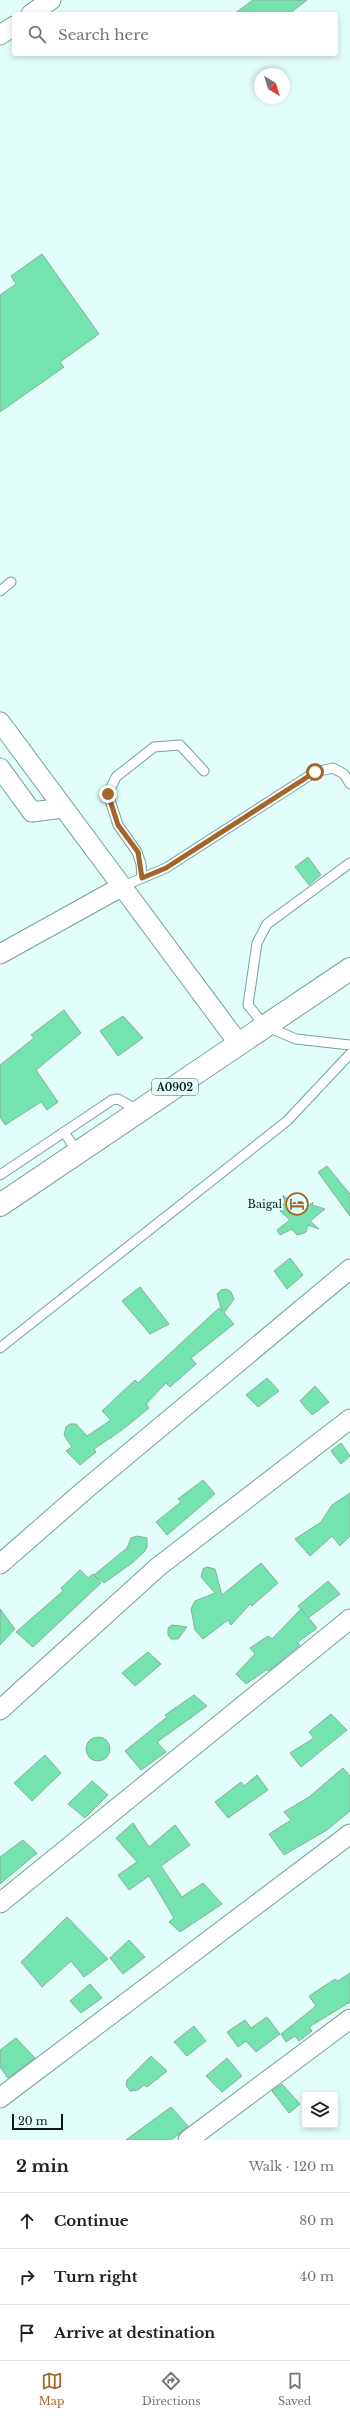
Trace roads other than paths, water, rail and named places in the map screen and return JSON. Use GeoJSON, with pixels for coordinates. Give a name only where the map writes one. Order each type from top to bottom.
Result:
{"type":"FeatureCollection","features":[{"type":"Feature","properties":{"kind":"highway","name":"A0902"},"geometry":{"type":"LineString","coordinates":[[0,1205],[350,969]]}},
{"type":"Feature","properties":{"kind":"street"},"geometry":{"type":"LineString","coordinates":[[34,12],[51,0]]}},
{"type":"Feature","properties":{"kind":"street"},"geometry":{"type":"LineString","coordinates":[[0,35],[12,27]]}},
{"type":"Feature","properties":{"kind":"street"},"geometry":{"type":"LineString","coordinates":[[0,722],[239,1044]]}},
{"type":"Feature","properties":{"kind":"street"},"geometry":{"type":"LineString","coordinates":[[0,768],[32,812],[63,808]]}},
{"type":"Feature","properties":{"kind":"street"},"geometry":{"type":"LineString","coordinates":[[0,954],[121,887]]}},
{"type":"Feature","properties":{"kind":"street"},"geometry":{"type":"LineString","coordinates":[[0,1564],[86,1490],[350,1270]]}},
{"type":"Feature","properties":{"kind":"street"},"geometry":{"type":"LineString","coordinates":[[0,1710],[158,1567],[350,1419]]}},
{"type":"Feature","properties":{"kind":"street"},"geometry":{"type":"LineString","coordinates":[[0,1904],[350,1619]]}},
{"type":"Feature","properties":{"kind":"street"},"geometry":{"type":"LineString","coordinates":[[0,2098],[350,1834]]}},
{"type":"Feature","properties":{"kind":"street"},"geometry":{"type":"LineString","coordinates":[[188,2140],[350,2019]]}},
{"type":"Feature","properties":{"kind":"lane"},"geometry":{"type":"LineString","coordinates":[[0,591],[11,582]]}},
{"type":"Feature","properties":{"kind":"lane"},"geometry":{"type":"LineString","coordinates":[[142,878],[138,852],[118,825],[108,794],[116,777],[154,747],[180,746],[204,771]]}},
{"type":"Feature","properties":{"kind":"lane"},"geometry":{"type":"LineString","coordinates":[[121,887],[166,868],[315,772],[333,768],[344,774],[350,784]]}},
{"type":"Feature","properties":{"kind":"lane"},"geometry":{"type":"LineString","coordinates":[[350,863],[267,924],[258,943],[248,1004],[265,1026],[296,1039],[350,1045]]}},
{"type":"Feature","properties":{"kind":"lane"},"geometry":{"type":"LineString","coordinates":[[0,1348],[287,1121],[350,1054]]}},
{"type":"Feature","properties":{"kind":"lane"},"geometry":{"type":"LineString","coordinates":[[0,1175],[112,1100],[118,1099],[139,1112]]}},
{"type":"Feature","properties":{"kind":"lane"},"geometry":{"type":"LineString","coordinates":[[64,1132],[78,1153]]}},
{"type":"Feature","properties":{"kind":"place","name":"Baigal"},"geometry":{"type":"Point","coordinates":[297,1204]}}]}
